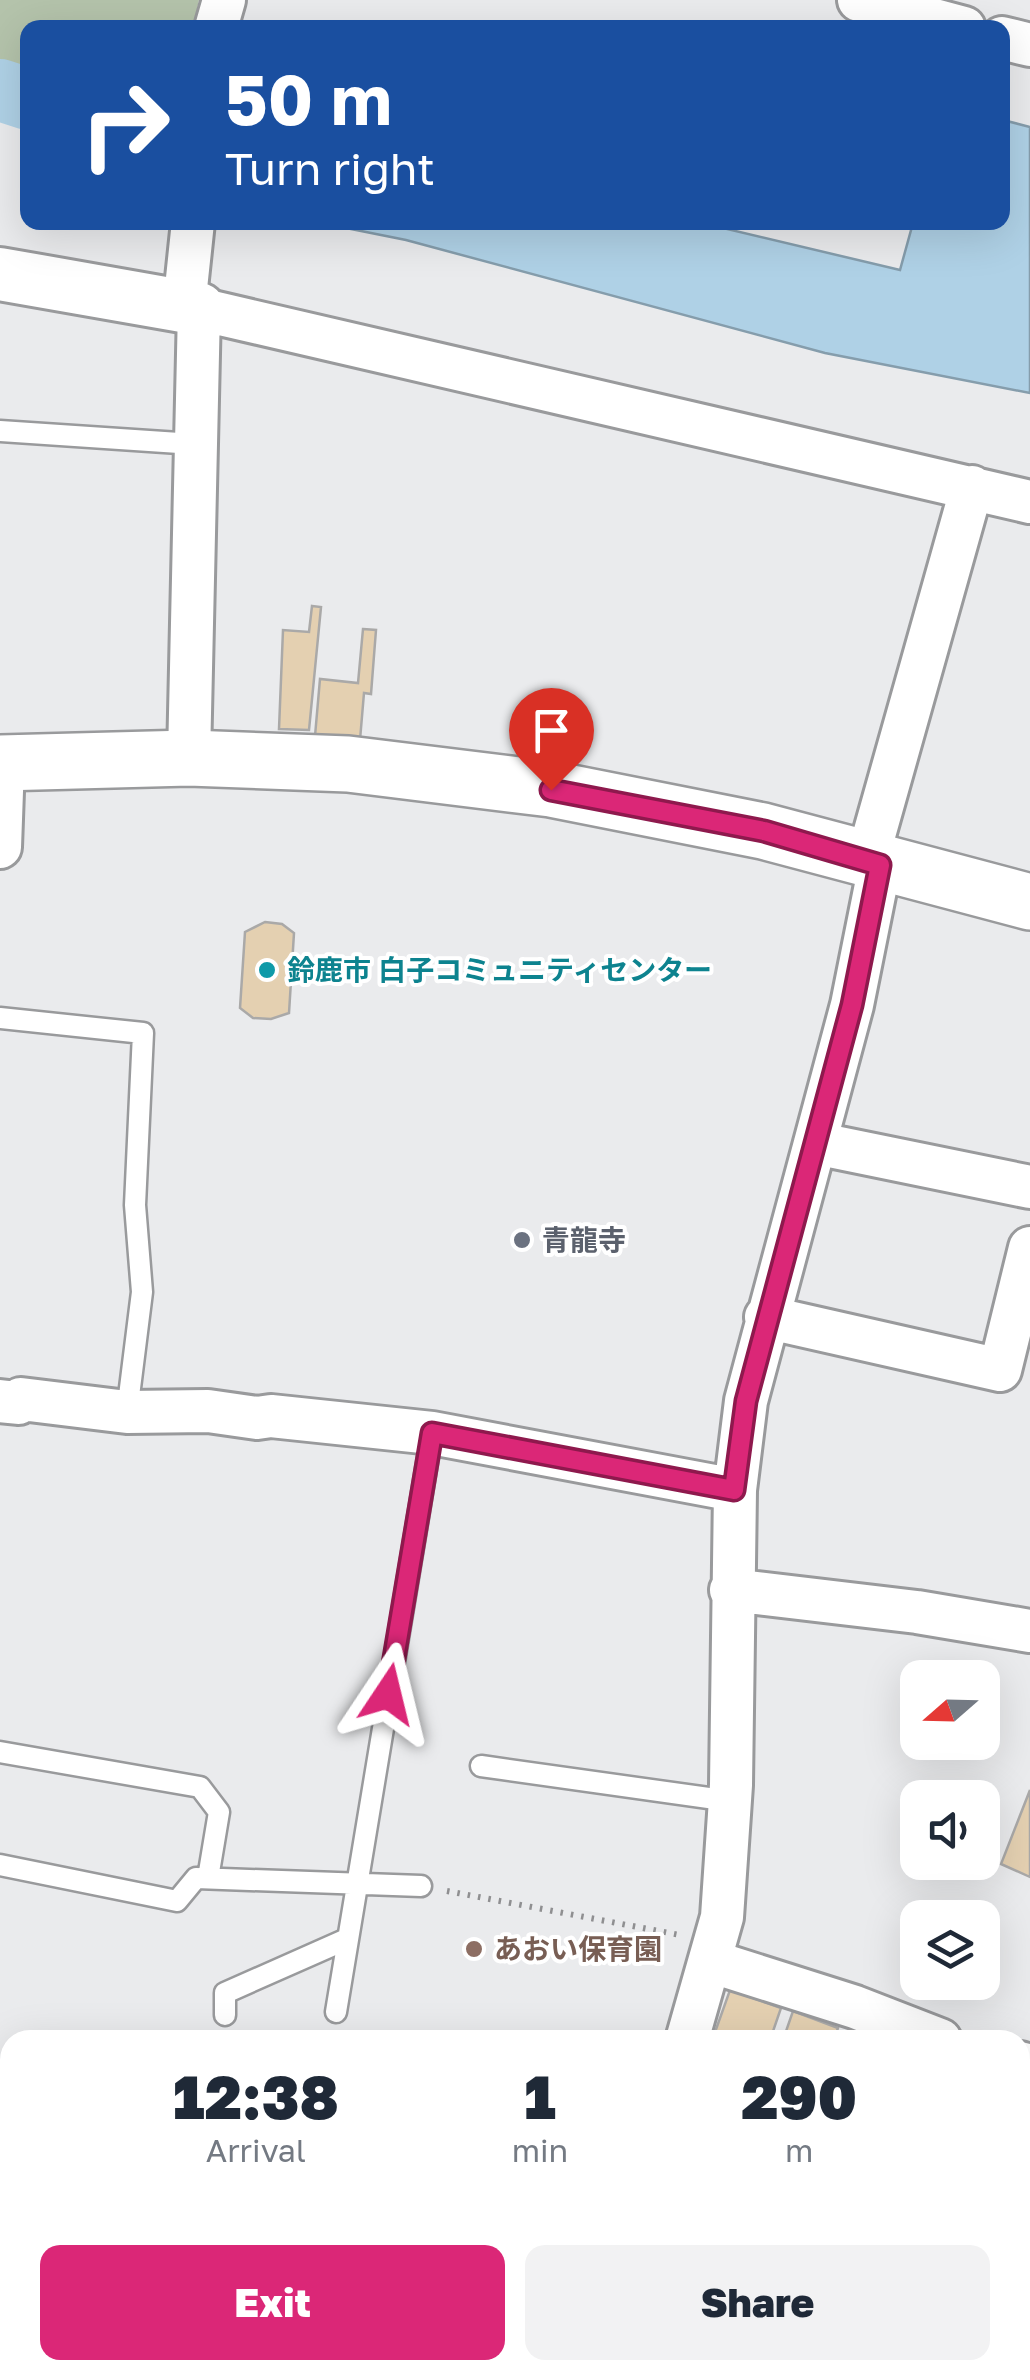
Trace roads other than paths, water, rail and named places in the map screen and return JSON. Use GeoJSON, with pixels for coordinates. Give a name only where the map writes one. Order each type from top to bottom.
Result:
{"type":"FeatureCollection","features":[{"type":"Feature","properties":{"kind":"main road"},"geometry":{"type":"LineString","coordinates":[[2,763],[190,758],[348,764],[551,790],[764,831],[1030,902]]}},
{"type":"Feature","properties":{"kind":"street"},"geometry":{"type":"LineString","coordinates":[[859,0],[934,20]]}},
{"type":"Feature","properties":{"kind":"street"},"geometry":{"type":"LineString","coordinates":[[190,758],[193,230]]}},
{"type":"Feature","properties":{"kind":"street"},"geometry":{"type":"LineString","coordinates":[[0,274],[192,308],[1030,502]]}},
{"type":"Feature","properties":{"kind":"street"},"geometry":{"type":"LineString","coordinates":[[690,2030],[722,1916],[730,1801],[734,1490],[746,1401],[852,1005],[874,862],[972,487]]}},
{"type":"Feature","properties":{"kind":"street"},"geometry":{"type":"LineString","coordinates":[[0,846],[2,763]]}},
{"type":"Feature","properties":{"kind":"street"},"geometry":{"type":"LineString","coordinates":[[814,1143],[1030,1186]]}},
{"type":"Feature","properties":{"kind":"street"},"geometry":{"type":"LineString","coordinates":[[766,1318],[1015,1373],[1030,1248]]}},
{"type":"Feature","properties":{"kind":"street"},"geometry":{"type":"LineString","coordinates":[[0,1401],[18,1404],[21,1398],[127,1412],[208,1411],[432,1433],[734,1490]]}},
{"type":"Feature","properties":{"kind":"street"},"geometry":{"type":"LineString","coordinates":[[731,1590],[917,1612],[1030,1631]]}},
{"type":"Feature","properties":{"kind":"street"},"geometry":{"type":"LineString","coordinates":[[713,1952],[848,2024],[882,2030]]}},
{"type":"Feature","properties":{"kind":"lane"},"geometry":{"type":"LineString","coordinates":[[0,431],[194,444]]}},
{"type":"Feature","properties":{"kind":"lane"},"geometry":{"type":"LineString","coordinates":[[0,1018],[143,1033],[135,1204],[142,1292],[127,1412]]}},
{"type":"Feature","properties":{"kind":"lane"},"geometry":{"type":"LineString","coordinates":[[336,2012],[432,1433]]}},
{"type":"Feature","properties":{"kind":"lane"},"geometry":{"type":"LineString","coordinates":[[0,1752],[200,1787],[220,1812],[208,1878]]}},
{"type":"Feature","properties":{"kind":"lane"},"geometry":{"type":"LineString","coordinates":[[482,1766],[730,1801]]}},
{"type":"Feature","properties":{"kind":"lane"},"geometry":{"type":"LineString","coordinates":[[0,1866],[178,1901],[196,1878],[421,1886]]}},
{"type":"Feature","properties":{"kind":"lane"},"geometry":{"type":"LineString","coordinates":[[224,2015],[225,1993],[347,1939]]}},
{"type":"Feature","properties":{"kind":"water"},"geometry":{"type":"Polygon","coordinates":[[[1010,122],[1030,127],[1030,393],[825,353],[406,240],[356,230],[731,230],[900,270],[911,230],[1010,230],[1010,122]]]}},
{"type":"Feature","properties":{"kind":"waterway"},"geometry":{"type":"LineString","coordinates":[[0,90],[20,96]]}},
{"type":"Feature","properties":{"kind":"place","name":"鈴鹿市 白子コミュニティセンター"},"geometry":{"type":"Point","coordinates":[267,970]}},
{"type":"Feature","properties":{"kind":"place","name":"青龍寺"},"geometry":{"type":"Point","coordinates":[522,1240]}},
{"type":"Feature","properties":{"kind":"place","name":"あおい保育園"},"geometry":{"type":"Point","coordinates":[474,1949]}}]}
